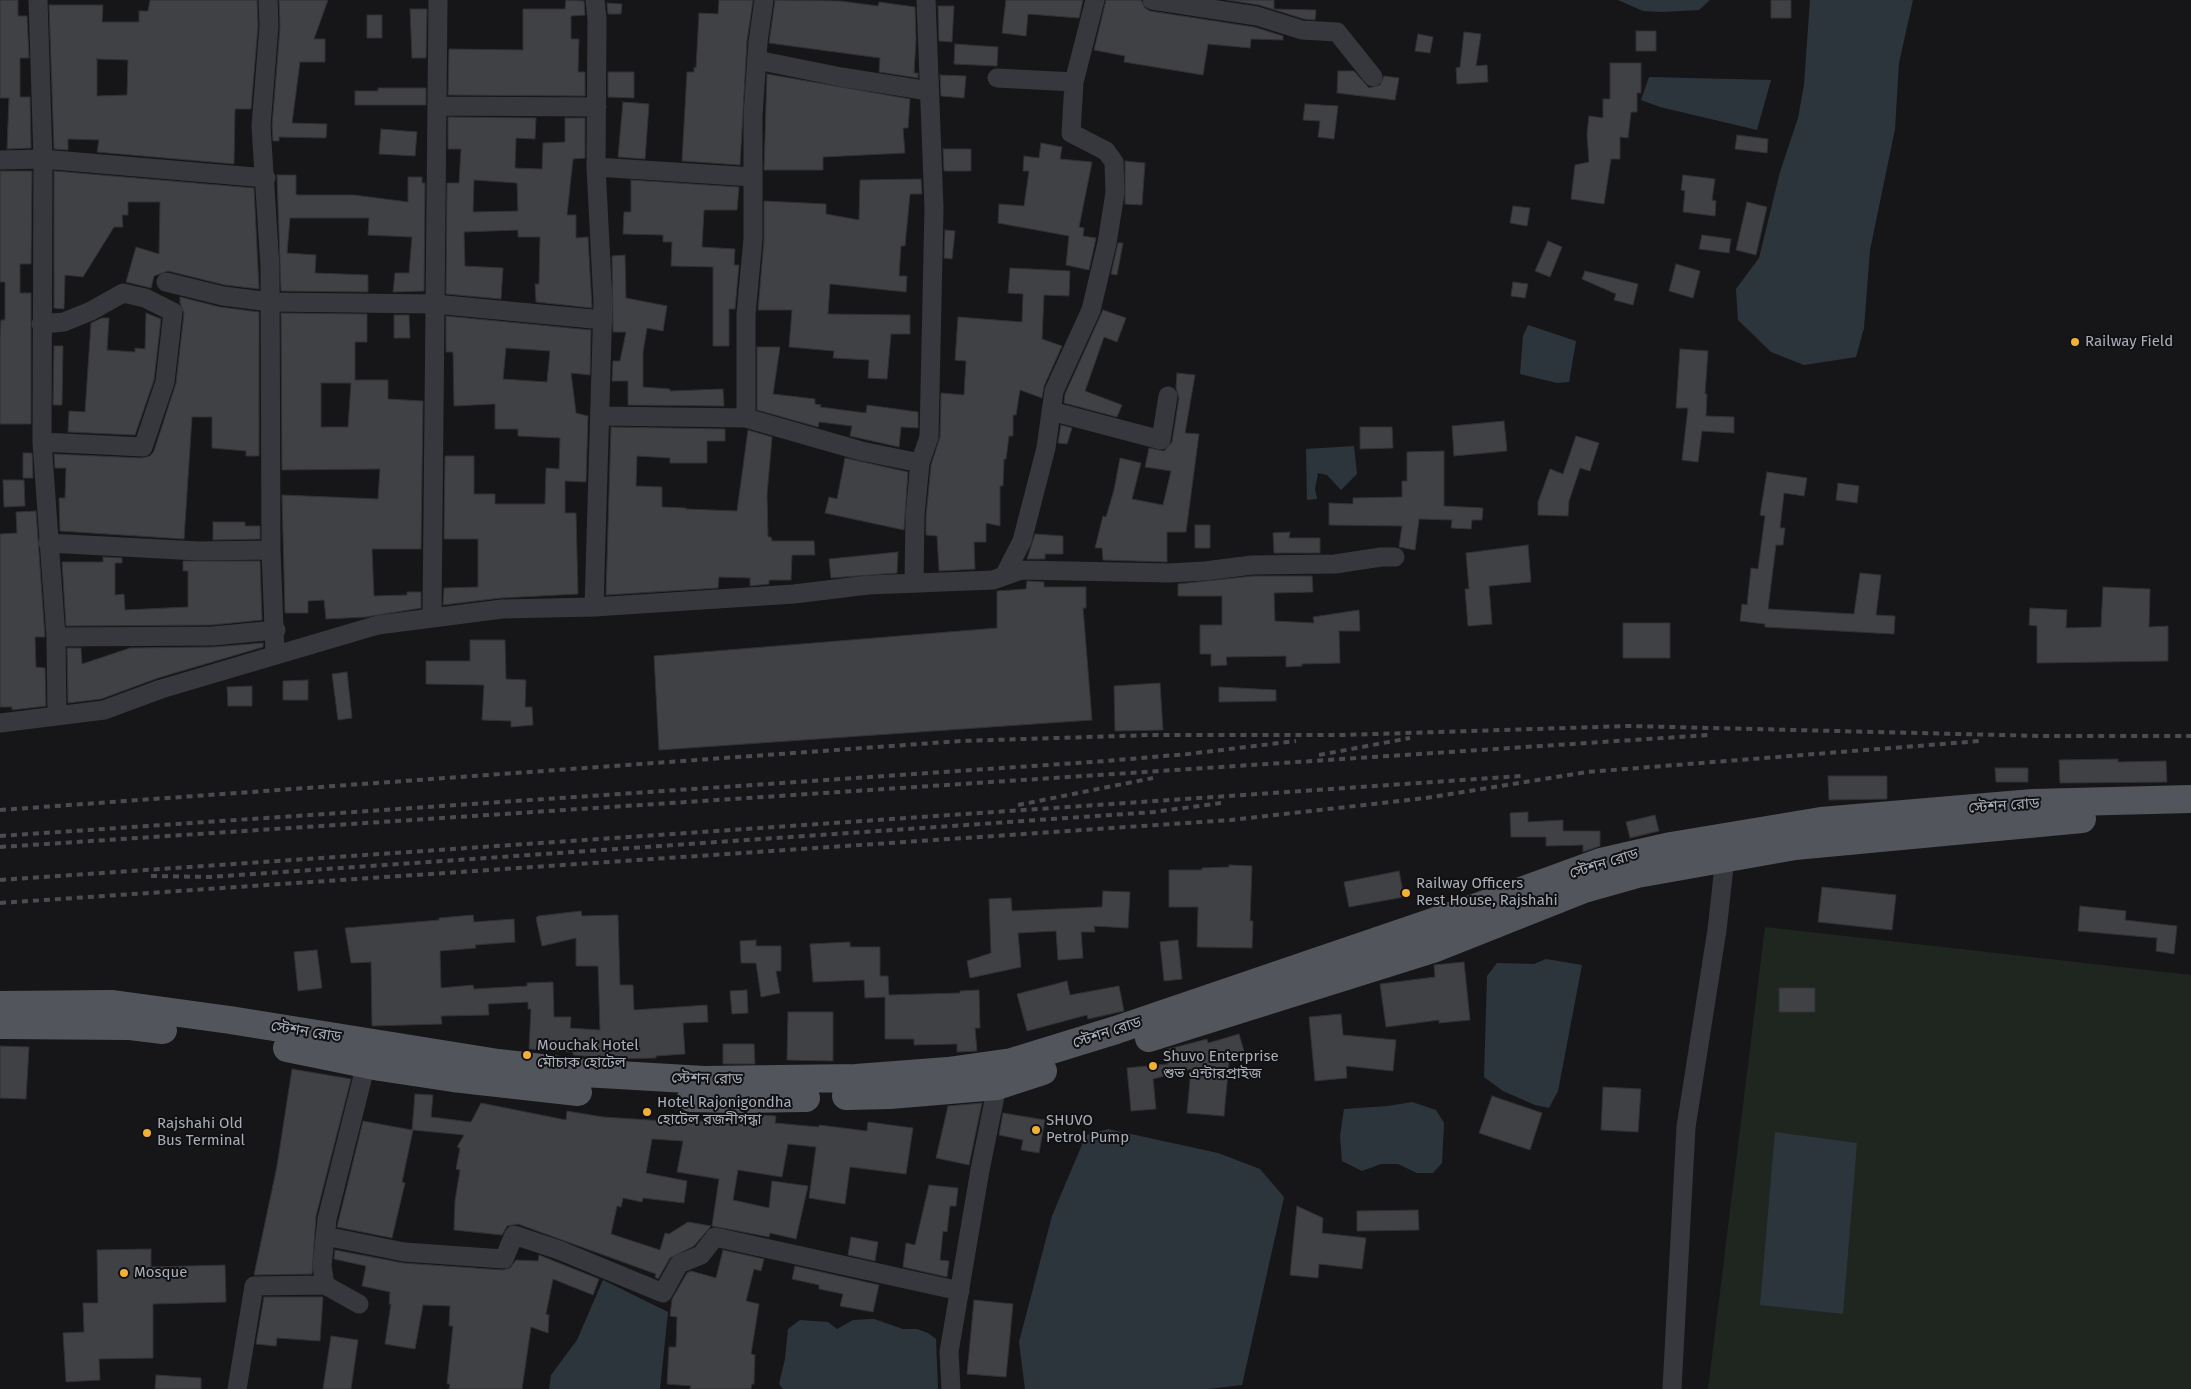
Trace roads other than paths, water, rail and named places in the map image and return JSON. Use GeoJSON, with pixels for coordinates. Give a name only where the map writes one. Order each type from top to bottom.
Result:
{"type":"FeatureCollection","features":[{"type":"Feature","properties":{"kind":"main road","name":"স্টেশন রোড"},"geometry":{"type":"LineString","coordinates":[[0,1005],[122,1006],[498,1063],[584,1073],[704,1080],[856,1078],[948,1071],[1012,1062],[1116,1030],[1477,907],[1601,862],[1671,846],[1715,837],[1831,820],[2033,803],[2191,799]]}},
{"type":"Feature","properties":{"kind":"main road","name":"স্টেশন রোড"},"geometry":{"type":"LineString","coordinates":[[0,1025],[130,1026],[297,1049],[366,1064],[453,1078],[575,1091],[736,1100],[890,1095],[996,1086],[1433,949],[1584,889],[1637,874],[1795,846],[1947,830],[2070,820],[2191,816]]}},
{"type":"Feature","properties":{"kind":"street"},"geometry":{"type":"LineString","coordinates":[[38,0],[43,159],[42,442],[56,637],[57,716]]}},
{"type":"Feature","properties":{"kind":"street"},"geometry":{"type":"LineString","coordinates":[[268,0],[269,26],[261,126],[266,178],[270,302],[271,550],[276,654]]}},
{"type":"Feature","properties":{"kind":"street"},"geometry":{"type":"LineString","coordinates":[[432,618],[438,0]]}},
{"type":"Feature","properties":{"kind":"street"},"geometry":{"type":"LineString","coordinates":[[594,0],[597,19],[596,167],[603,320],[594,607]]}},
{"type":"Feature","properties":{"kind":"street"},"geometry":{"type":"LineString","coordinates":[[746,418],[746,314],[753,239],[753,115],[764,0]]}},
{"type":"Feature","properties":{"kind":"street"},"geometry":{"type":"LineString","coordinates":[[914,582],[915,515],[920,463],[929,437],[934,208],[926,0]]}},
{"type":"Feature","properties":{"kind":"street"},"geometry":{"type":"LineString","coordinates":[[1005,574],[1022,542],[1046,448],[1054,391],[1091,310],[1115,193],[1114,162],[1106,151],[1071,133],[1074,82],[1095,0]]}},
{"type":"Feature","properties":{"kind":"street"},"geometry":{"type":"LineString","coordinates":[[1152,0],[1257,16],[1302,30],[1337,32],[1373,77]]}},
{"type":"Feature","properties":{"kind":"street"},"geometry":{"type":"LineString","coordinates":[[757,60],[841,77],[929,91]]}},
{"type":"Feature","properties":{"kind":"street"},"geometry":{"type":"LineString","coordinates":[[997,78],[1074,82]]}},
{"type":"Feature","properties":{"kind":"street"},"geometry":{"type":"LineString","coordinates":[[437,106],[596,107]]}},
{"type":"Feature","properties":{"kind":"street"},"geometry":{"type":"LineString","coordinates":[[0,160],[43,159],[266,178]]}},
{"type":"Feature","properties":{"kind":"street"},"geometry":{"type":"LineString","coordinates":[[596,167],[753,177]]}},
{"type":"Feature","properties":{"kind":"street"},"geometry":{"type":"LineString","coordinates":[[166,282],[223,296],[270,302],[436,304],[603,320]]}},
{"type":"Feature","properties":{"kind":"street"},"geometry":{"type":"LineString","coordinates":[[41,324],[64,322],[91,311],[123,293],[144,298],[173,312],[165,382],[143,447],[42,442]]}},
{"type":"Feature","properties":{"kind":"street"},"geometry":{"type":"LineString","coordinates":[[1051,411],[1162,440],[1168,396]]}},
{"type":"Feature","properties":{"kind":"street"},"geometry":{"type":"LineString","coordinates":[[601,416],[746,418],[862,451],[920,463]]}},
{"type":"Feature","properties":{"kind":"street"},"geometry":{"type":"LineString","coordinates":[[48,543],[198,551],[271,550]]}},
{"type":"Feature","properties":{"kind":"street"},"geometry":{"type":"LineString","coordinates":[[0,723],[104,710],[161,689],[378,625],[502,609],[594,607],[794,594],[868,585],[993,580],[1005,574],[1021,570],[1112,574],[1178,573],[1261,564],[1335,564],[1381,557],[1395,557]]}},
{"type":"Feature","properties":{"kind":"street"},"geometry":{"type":"LineString","coordinates":[[56,637],[213,636],[276,630]]}},
{"type":"Feature","properties":{"kind":"street"},"geometry":{"type":"LineString","coordinates":[[1672,1389],[1686,1127],[1716,930],[1724,858]]}},
{"type":"Feature","properties":{"kind":"street"},"geometry":{"type":"LineString","coordinates":[[325,1285],[322,1266],[327,1219],[366,1064]]}},
{"type":"Feature","properties":{"kind":"street"},"geometry":{"type":"LineString","coordinates":[[951,1389],[949,1352],[996,1086]]}},
{"type":"Feature","properties":{"kind":"street"},"geometry":{"type":"LineString","coordinates":[[325,1236],[404,1252],[504,1259],[514,1235],[559,1250],[663,1293],[679,1264],[702,1254],[715,1237],[960,1291]]}},
{"type":"Feature","properties":{"kind":"street"},"geometry":{"type":"LineString","coordinates":[[237,1389],[254,1286],[325,1285],[360,1304]]}},
{"type":"Feature","properties":{"kind":"railway"},"geometry":{"type":"LineString","coordinates":[[0,810],[961,741],[1151,735],[1344,735],[1629,726],[2042,736],[2191,736]]}},
{"type":"Feature","properties":{"kind":"railway"},"geometry":{"type":"LineString","coordinates":[[0,847],[1709,735]]}},
{"type":"Feature","properties":{"kind":"railway"},"geometry":{"type":"LineString","coordinates":[[1319,755],[1410,738]]}},
{"type":"Feature","properties":{"kind":"railway"},"geometry":{"type":"LineString","coordinates":[[0,836],[1106,761],[1188,754],[1296,741]]}},
{"type":"Feature","properties":{"kind":"railway"},"geometry":{"type":"LineString","coordinates":[[0,903],[1231,820],[1426,798],[1587,772],[1980,741]]}},
{"type":"Feature","properties":{"kind":"railway"},"geometry":{"type":"LineString","coordinates":[[0,880],[1521,776]]}},
{"type":"Feature","properties":{"kind":"railway"},"geometry":{"type":"LineString","coordinates":[[1018,805],[1153,778]]}},
{"type":"Feature","properties":{"kind":"railway"},"geometry":{"type":"LineString","coordinates":[[151,876],[210,877],[1154,812],[1221,803]]}},
{"type":"Feature","properties":{"kind":"place","name":"Railway Field"},"geometry":{"type":"Point","coordinates":[2075,342]}},
{"type":"Feature","properties":{"kind":"place","name":"Railway Officers Rest House, Rajshahi"},"geometry":{"type":"Point","coordinates":[1406,893]}},
{"type":"Feature","properties":{"kind":"place","name":"Mouchak Hotel মৌচাক হোটেল"},"geometry":{"type":"Point","coordinates":[527,1055]}},
{"type":"Feature","properties":{"kind":"place","name":"Shuvo Enterprise শুভ এন্টারপ্রাইজ"},"geometry":{"type":"Point","coordinates":[1153,1066]}},
{"type":"Feature","properties":{"kind":"place","name":"Hotel Rajonigondha হোটেল রজনীগন্ধা"},"geometry":{"type":"Point","coordinates":[647,1112]}},
{"type":"Feature","properties":{"kind":"place","name":"SHUVO Petrol Pump"},"geometry":{"type":"Point","coordinates":[1036,1130]}},
{"type":"Feature","properties":{"kind":"place","name":"Rajshahi Old Bus Terminal"},"geometry":{"type":"Point","coordinates":[147,1133]}},
{"type":"Feature","properties":{"kind":"place","name":"Mosque"},"geometry":{"type":"Point","coordinates":[124,1273]}}]}
